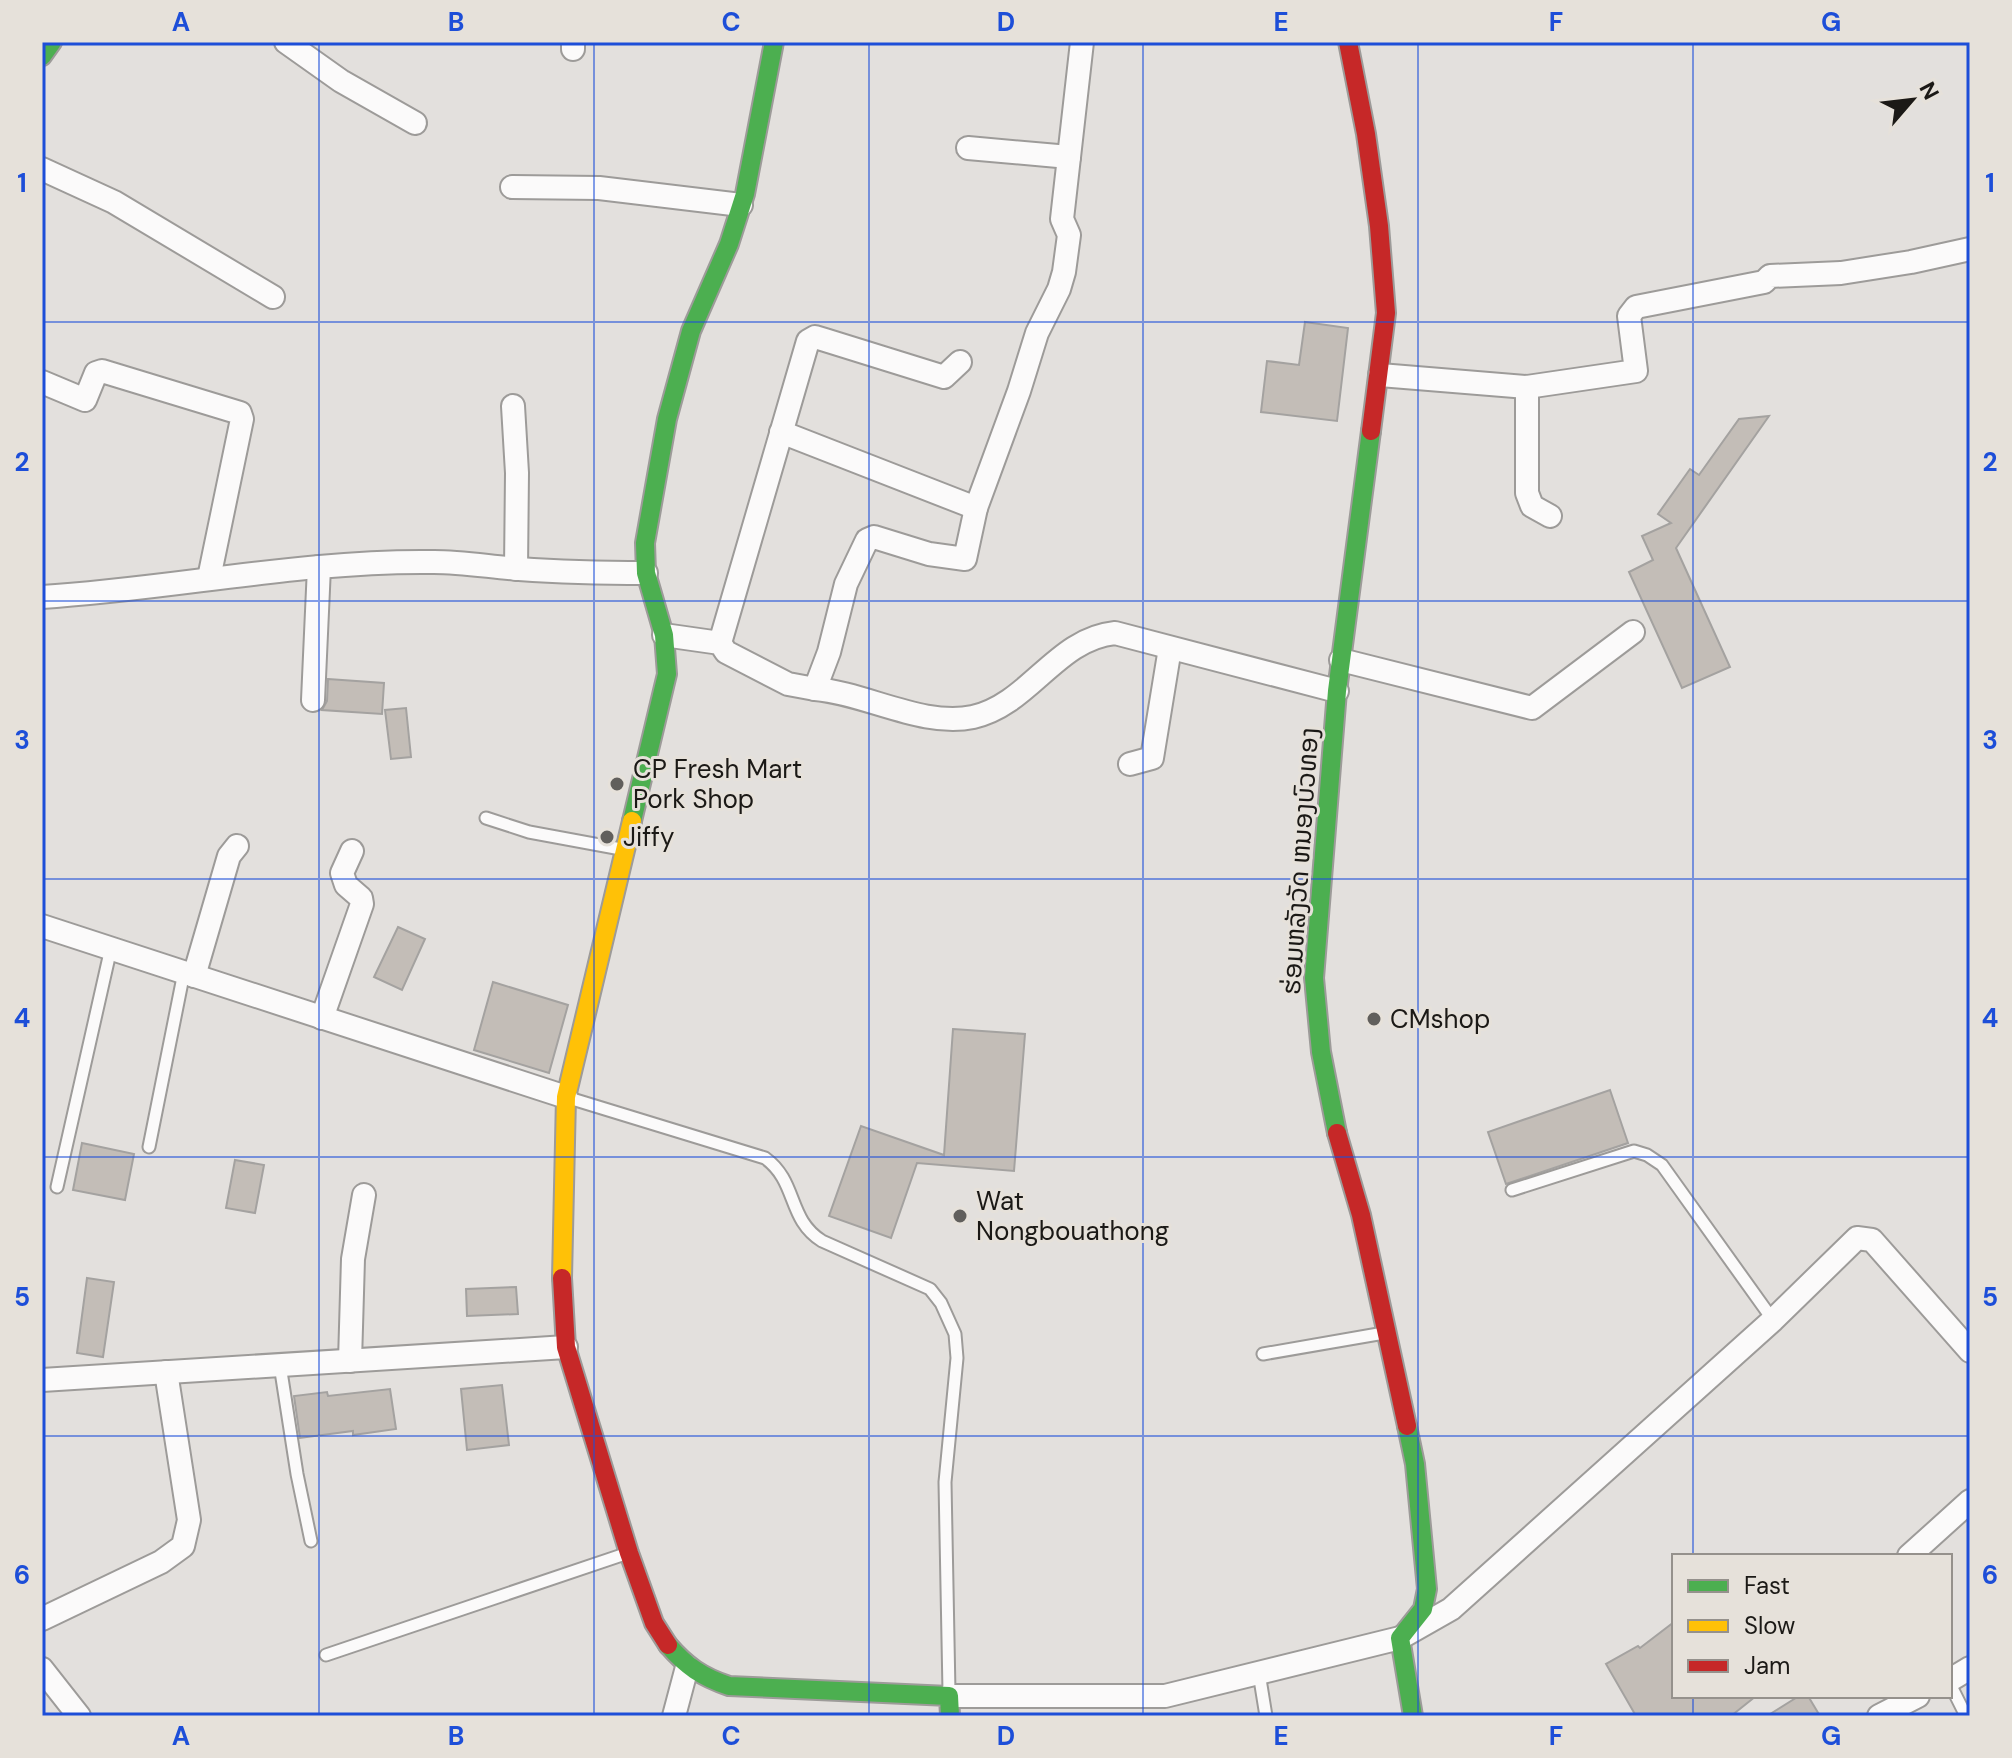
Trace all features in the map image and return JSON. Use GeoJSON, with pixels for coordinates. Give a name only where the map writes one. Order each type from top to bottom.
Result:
{"type":"FeatureCollection","features":[{"type":"Feature","properties":{"kind":"street"},"geometry":{"type":"LineString","coordinates":[[42,56],[52,42]]}},
{"type":"Feature","properties":{"kind":"street"},"geometry":{"type":"LineString","coordinates":[[286,42],[341,81],[415,123]]}},
{"type":"Feature","properties":{"kind":"street"},"geometry":{"type":"LineString","coordinates":[[774,42],[763,110],[741,205],[729,244],[691,331],[667,419],[645,543],[646,573],[664,635],[667,674],[566,1097],[562,1275],[566,1347],[629,1553],[654,1623],[668,1646],[687,1667],[707,1679],[729,1686],[950,1706],[1165,1696],[1259,1673],[1400,1638],[1451,1609],[1773,1320],[1857,1238],[1872,1240],[1970,1351]]}},
{"type":"Feature","properties":{"kind":"street"},"geometry":{"type":"LineString","coordinates":[[815,689],[829,652],[846,584],[867,540],[874,537],[929,554],[965,559],[976,508],[1037,333],[1064,272],[1069,235],[1062,219],[1082,42]]}},
{"type":"Feature","properties":{"kind":"street","name":"ຮ່ອມຫລັງວັດ ຫນອງບົວທອງ"},"geometry":{"type":"LineString","coordinates":[[1348,42],[1366,134],[1379,226],[1386,313],[1337,691],[1314,978],[1321,1052],[1337,1133],[1361,1215],[1415,1464],[1427,1589],[1423,1609],[1400,1638]]}},
{"type":"Feature","properties":{"kind":"street"},"geometry":{"type":"LineString","coordinates":[[968,148],[1069,157]]}},
{"type":"Feature","properties":{"kind":"street"},"geometry":{"type":"LineString","coordinates":[[42,169],[114,202],[273,297]]}},
{"type":"Feature","properties":{"kind":"street"},"geometry":{"type":"LineString","coordinates":[[512,187],[599,188],[741,205]]}},
{"type":"Feature","properties":{"kind":"street"},"geometry":{"type":"LineString","coordinates":[[1380,375],[1527,387],[1636,371],[1629,316],[1636,307],[1764,282],[1770,276],[1841,273],[1970,249]]}},
{"type":"Feature","properties":{"kind":"street"},"geometry":{"type":"LineString","coordinates":[[720,643],[808,341],[815,337],[944,377],[960,362]]}},
{"type":"Feature","properties":{"kind":"street"},"geometry":{"type":"LineString","coordinates":[[42,382],[85,400],[96,373],[102,371],[240,413],[242,419],[209,578]]}},
{"type":"Feature","properties":{"kind":"street"},"geometry":{"type":"LineString","coordinates":[[1527,387],[1527,493],[1532,506],[1550,516]]}},
{"type":"Feature","properties":{"kind":"street"},"geometry":{"type":"LineString","coordinates":[[513,406],[517,473],[516,569]]}},
{"type":"Feature","properties":{"kind":"street"},"geometry":{"type":"LineString","coordinates":[[781,432],[976,508]]}},
{"type":"Feature","properties":{"kind":"street"},"geometry":{"type":"LineString","coordinates":[[42,597],[106,593],[209,578],[319,567],[437,561],[570,573],[646,573]]}},
{"type":"Feature","properties":{"kind":"street"},"geometry":{"type":"LineString","coordinates":[[313,700],[319,567]]}},
{"type":"Feature","properties":{"kind":"street"},"geometry":{"type":"LineString","coordinates":[[1341,660],[1532,708],[1633,632]]}},
{"type":"Feature","properties":{"kind":"street"},"geometry":{"type":"LineString","coordinates":[[664,635],[720,643],[726,652],[788,684],[845,693],[935,718],[964,718],[1011,701],[1072,649],[1098,636],[1115,633],[1337,691]]}},
{"type":"Feature","properties":{"kind":"street"},"geometry":{"type":"LineString","coordinates":[[1130,764],[1152,758],[1170,648]]}},
{"type":"Feature","properties":{"kind":"street"},"geometry":{"type":"LineString","coordinates":[[189,974],[229,856],[237,846]]}},
{"type":"Feature","properties":{"kind":"street"},"geometry":{"type":"LineString","coordinates":[[322,1018],[362,904],[361,898],[346,885],[342,873],[352,851]]}},
{"type":"Feature","properties":{"kind":"street"},"geometry":{"type":"LineString","coordinates":[[42,926],[566,1097]]}},
{"type":"Feature","properties":{"kind":"street"},"geometry":{"type":"LineString","coordinates":[[350,1361],[353,1259],[364,1195]]}},
{"type":"Feature","properties":{"kind":"street"},"geometry":{"type":"LineString","coordinates":[[42,1380],[566,1347]]}},
{"type":"Feature","properties":{"kind":"street"},"geometry":{"type":"LineString","coordinates":[[42,1619],[161,1562],[183,1546],[189,1520],[166,1372]]}},
{"type":"Feature","properties":{"kind":"street"},"geometry":{"type":"LineString","coordinates":[[1911,1554],[1970,1501]]}},
{"type":"Feature","properties":{"kind":"street"},"geometry":{"type":"LineString","coordinates":[[1400,1638],[1413,1716]]}},
{"type":"Feature","properties":{"kind":"street"},"geometry":{"type":"LineString","coordinates":[[674,1716],[687,1667]]}},
{"type":"Feature","properties":{"kind":"street"},"geometry":{"type":"LineString","coordinates":[[1952,1681],[1970,1668]]}},
{"type":"Feature","properties":{"kind":"street"},"geometry":{"type":"LineString","coordinates":[[42,1669],[79,1716]]}},
{"type":"Feature","properties":{"kind":"street"},"geometry":{"type":"LineString","coordinates":[[1879,1716],[1905,1699]]}},
{"type":"Feature","properties":{"kind":"lane"},"geometry":{"type":"LineString","coordinates":[[486,818],[553,838],[625,850]]}},
{"type":"Feature","properties":{"kind":"lane"},"geometry":{"type":"LineString","coordinates":[[57,1187],[111,948]]}},
{"type":"Feature","properties":{"kind":"lane"},"geometry":{"type":"LineString","coordinates":[[149,1147],[189,974]]}},
{"type":"Feature","properties":{"kind":"lane"},"geometry":{"type":"LineString","coordinates":[[566,1097],[765,1158],[778,1167],[786,1179],[796,1211],[809,1233],[914,1280],[930,1289],[941,1303],[955,1334],[957,1358],[945,1482],[950,1706]]}},
{"type":"Feature","properties":{"kind":"lane"},"geometry":{"type":"LineString","coordinates":[[1512,1190],[1634,1151],[1647,1155],[1662,1165],[1773,1320]]}},
{"type":"Feature","properties":{"kind":"lane"},"geometry":{"type":"LineString","coordinates":[[1263,1354],[1387,1332]]}},
{"type":"Feature","properties":{"kind":"lane"},"geometry":{"type":"LineString","coordinates":[[280,1365],[311,1541]]}},
{"type":"Feature","properties":{"kind":"lane"},"geometry":{"type":"LineString","coordinates":[[326,1655],[629,1553]]}},
{"type":"Feature","properties":{"kind":"lane"},"geometry":{"type":"LineString","coordinates":[[1259,1673],[1266,1716]]}},
{"type":"Feature","properties":{"kind":"lane"},"geometry":{"type":"LineString","coordinates":[[1952,1686],[1966,1716]]}},
{"type":"Feature","properties":{"kind":"building"},"geometry":{"type":"Polygon","coordinates":[[[1305,322],[1348,328],[1337,421],[1261,412],[1267,361],[1299,365],[1305,322]]]}},
{"type":"Feature","properties":{"kind":"building"},"geometry":{"type":"Polygon","coordinates":[[[1769,416],[1676,548],[1730,667],[1682,688],[1629,572],[1653,560],[1642,536],[1671,523],[1658,514],[1690,469],[1699,475],[1739,419],[1769,416]]]}},
{"type":"Feature","properties":{"kind":"building"},"geometry":{"type":"Polygon","coordinates":[[[328,679],[384,683],[382,714],[322,710],[327,701],[328,679]]]}},
{"type":"Feature","properties":{"kind":"building"},"geometry":{"type":"Polygon","coordinates":[[[406,708],[411,757],[391,759],[385,710],[406,708]]]}},
{"type":"Feature","properties":{"kind":"building"},"geometry":{"type":"Polygon","coordinates":[[[398,927],[425,939],[402,990],[374,977],[398,927]]]}},
{"type":"Feature","properties":{"kind":"building"},"geometry":{"type":"Polygon","coordinates":[[[493,982],[568,1005],[549,1073],[474,1050],[493,982]]]}},
{"type":"Feature","properties":{"kind":"building"},"geometry":{"type":"Polygon","coordinates":[[[953,1029],[1025,1034],[1014,1171],[917,1163],[891,1238],[829,1216],[861,1126],[944,1155],[953,1029]]]}},
{"type":"Feature","properties":{"kind":"building"},"geometry":{"type":"Polygon","coordinates":[[[1610,1090],[1628,1143],[1506,1184],[1488,1132],[1610,1090]]]}},
{"type":"Feature","properties":{"kind":"building"},"geometry":{"type":"Polygon","coordinates":[[[82,1143],[134,1154],[125,1200],[73,1190],[82,1143]]]}},
{"type":"Feature","properties":{"kind":"building"},"geometry":{"type":"Polygon","coordinates":[[[235,1160],[264,1165],[255,1213],[226,1208],[235,1160]]]}},
{"type":"Feature","properties":{"kind":"building"},"geometry":{"type":"Polygon","coordinates":[[[87,1278],[114,1282],[103,1357],[77,1353],[87,1278]]]}},
{"type":"Feature","properties":{"kind":"building"},"geometry":{"type":"Polygon","coordinates":[[[516,1287],[518,1314],[467,1316],[466,1289],[516,1287]]]}},
{"type":"Feature","properties":{"kind":"building"},"geometry":{"type":"Polygon","coordinates":[[[502,1385],[509,1445],[467,1450],[461,1389],[502,1385]]]}},
{"type":"Feature","properties":{"kind":"building"},"geometry":{"type":"Polygon","coordinates":[[[390,1389],[396,1429],[300,1438],[294,1396],[327,1392],[328,1396],[390,1389]]]}},
{"type":"Feature","properties":{"kind":"building"},"geometry":{"type":"Polygon","coordinates":[[[1672,1624],[1672,1698],[1754,1698],[1731,1716],[1636,1716],[1606,1664],[1638,1646],[1640,1648],[1672,1624]]]}},
{"type":"Feature","properties":{"kind":"building"},"geometry":{"type":"Polygon","coordinates":[[[1796,1698],[1809,1698],[1820,1716],[1767,1716],[1796,1698]]]}},
{"type":"Feature","properties":{"kind":"traffic: fast"},"geometry":{"type":"LineString","coordinates":[[42,56],[52,42]]}},
{"type":"Feature","properties":{"kind":"traffic: fast"},"geometry":{"type":"LineString","coordinates":[[632,821],[667,674],[664,635],[646,573],[645,543],[667,419],[691,331],[729,244],[745,194],[774,42]]}},
{"type":"Feature","properties":{"kind":"traffic: fast"},"geometry":{"type":"LineString","coordinates":[[1337,1133],[1321,1052],[1314,978],[1337,691],[1371,431]]}},
{"type":"Feature","properties":{"kind":"traffic: fast"},"geometry":{"type":"LineString","coordinates":[[1407,1426],[1415,1464],[1427,1589],[1423,1609],[1400,1638],[1413,1716]]}},
{"type":"Feature","properties":{"kind":"traffic: fast"},"geometry":{"type":"LineString","coordinates":[[668,1645],[695,1670],[729,1686],[949,1696],[950,1716]]}},
{"type":"Feature","properties":{"kind":"traffic: slow"},"geometry":{"type":"LineString","coordinates":[[562,1278],[566,1097],[632,821]]}},
{"type":"Feature","properties":{"kind":"traffic: jam"},"geometry":{"type":"LineString","coordinates":[[1348,42],[1366,134],[1379,226],[1386,313],[1371,431]]}},
{"type":"Feature","properties":{"kind":"traffic: jam"},"geometry":{"type":"LineString","coordinates":[[1337,1133],[1361,1215],[1407,1426]]}},
{"type":"Feature","properties":{"kind":"traffic: jam"},"geometry":{"type":"LineString","coordinates":[[562,1278],[566,1347],[629,1553],[654,1623],[668,1645]]}},
{"type":"Feature","properties":{"kind":"place","name":"CP Fresh Mart Pork Shop"},"geometry":{"type":"Point","coordinates":[617,784]}},
{"type":"Feature","properties":{"kind":"place","name":"Jiffy"},"geometry":{"type":"Point","coordinates":[607,837]}},
{"type":"Feature","properties":{"kind":"place","name":"CMshop"},"geometry":{"type":"Point","coordinates":[1374,1019]}},
{"type":"Feature","properties":{"kind":"place","name":"Wat Nongbouathong"},"geometry":{"type":"Point","coordinates":[960,1216]}}]}
